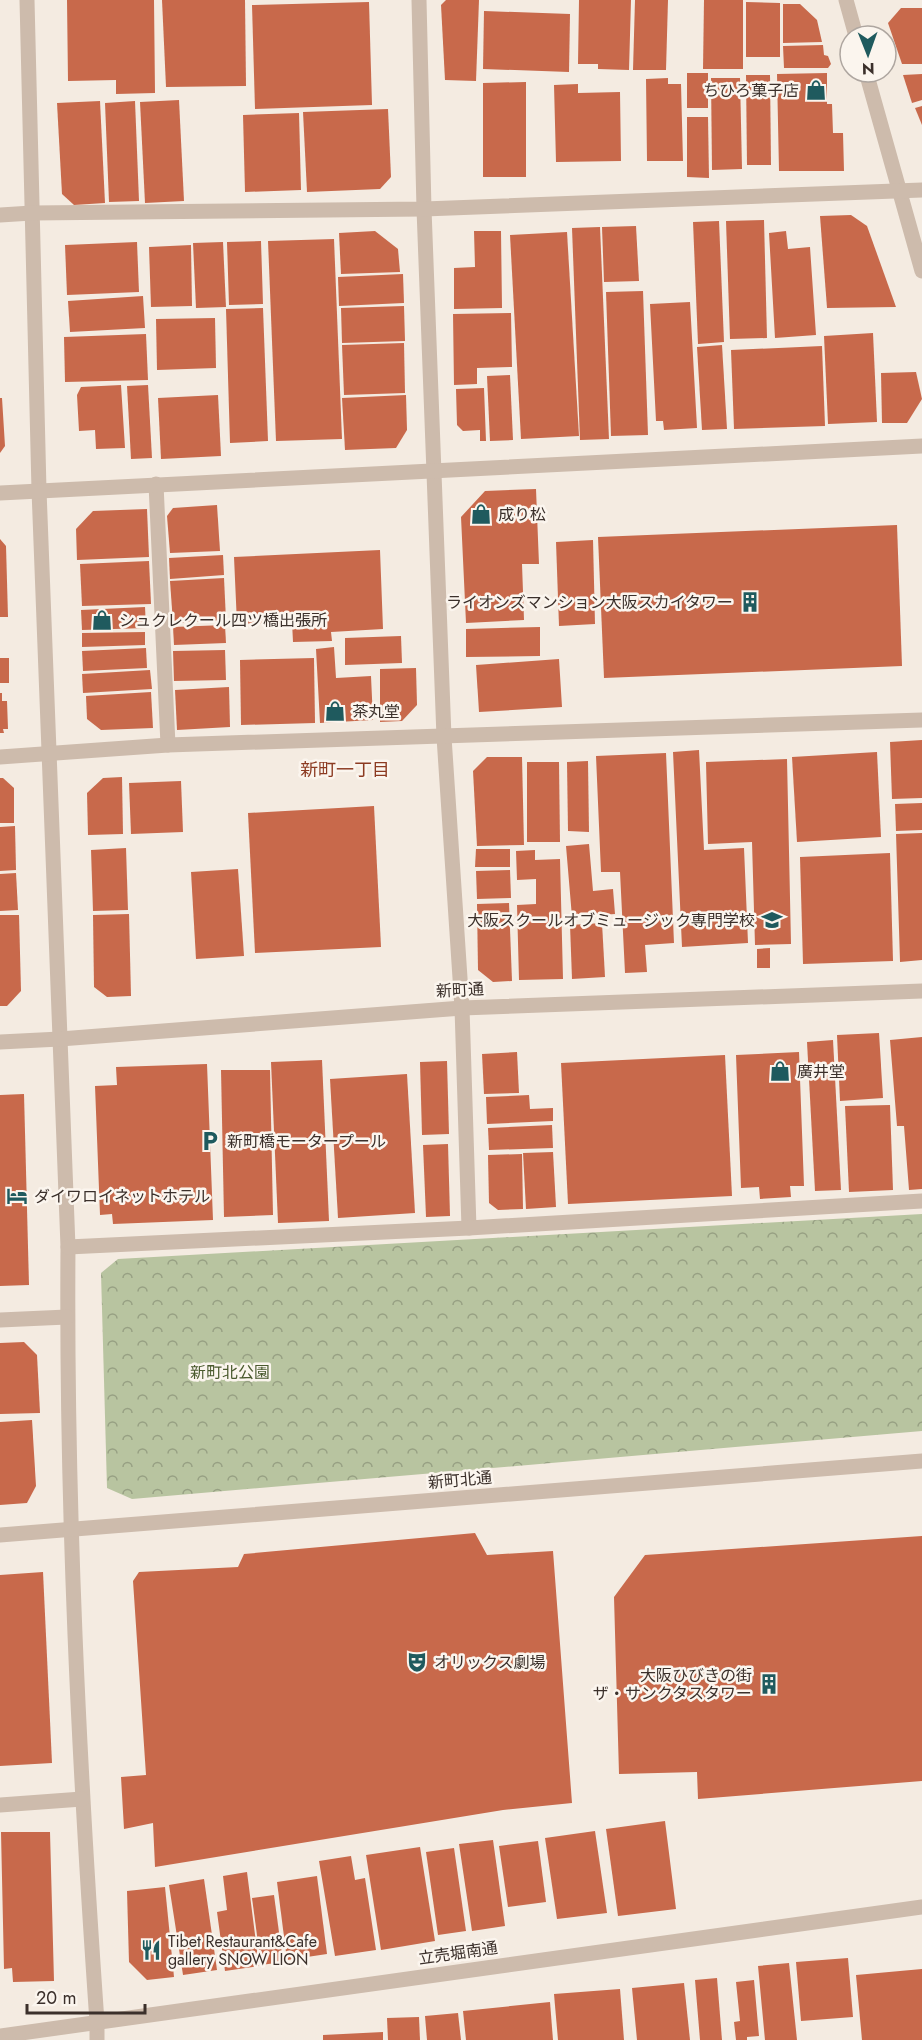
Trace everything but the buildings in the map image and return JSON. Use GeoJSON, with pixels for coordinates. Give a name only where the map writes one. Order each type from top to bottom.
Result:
{"type":"FeatureCollection","features":[{"type":"Feature","properties":{"kind":"street"},"geometry":{"type":"LineString","coordinates":[[27,0],[39,490],[68,1247],[67,1317],[82,1799],[97,2040]]}},
{"type":"Feature","properties":{"kind":"street"},"geometry":{"type":"LineString","coordinates":[[419,0],[424,209],[444,737],[462,1008],[469,1228]]}},
{"type":"Feature","properties":{"kind":"street"},"geometry":{"type":"LineString","coordinates":[[846,0],[853,24]]}},
{"type":"Feature","properties":{"kind":"street"},"geometry":{"type":"LineString","coordinates":[[869,84],[922,271]]}},
{"type":"Feature","properties":{"kind":"street"},"geometry":{"type":"LineString","coordinates":[[0,215],[424,209],[922,190]]}},
{"type":"Feature","properties":{"kind":"street"},"geometry":{"type":"LineString","coordinates":[[0,493],[922,446]]}},
{"type":"Feature","properties":{"kind":"street"},"geometry":{"type":"LineString","coordinates":[[156,484],[168,745]]}},
{"type":"Feature","properties":{"kind":"street"},"geometry":{"type":"LineString","coordinates":[[0,756],[168,745],[922,720]]}},
{"type":"Feature","properties":{"kind":"street","name":"新町通"},"geometry":{"type":"LineString","coordinates":[[0,1042],[462,1008],[922,991]]}},
{"type":"Feature","properties":{"kind":"street"},"geometry":{"type":"LineString","coordinates":[[68,1247],[469,1228],[922,1201]]}},
{"type":"Feature","properties":{"kind":"street"},"geometry":{"type":"LineString","coordinates":[[0,1320],[67,1317]]}},
{"type":"Feature","properties":{"kind":"street","name":"新町北通"},"geometry":{"type":"LineString","coordinates":[[0,1535],[922,1461]]}},
{"type":"Feature","properties":{"kind":"street"},"geometry":{"type":"LineString","coordinates":[[0,1804],[82,1799]]}},
{"type":"Feature","properties":{"kind":"street","name":"立売堀南通"},"geometry":{"type":"LineString","coordinates":[[0,2036],[922,1907]]}},
{"type":"Feature","properties":{"kind":"green space","name":"新町北公園"},"geometry":{"type":"Polygon","coordinates":[[[922,1214],[922,1431],[132,1499],[107,1488],[101,1273],[118,1259],[922,1214]]]}},
{"type":"Feature","properties":{"kind":"place","name":"ちひろ菓子店"},"geometry":{"type":"Point","coordinates":[816,90]}},
{"type":"Feature","properties":{"kind":"place","name":"成り松"},"geometry":{"type":"Point","coordinates":[481,514]}},
{"type":"Feature","properties":{"kind":"place","name":"ライオンズマンション大阪スカイタワー"},"geometry":{"type":"Point","coordinates":[750,602]}},
{"type":"Feature","properties":{"kind":"place","name":"シュクレクール四ツ橋出張所"},"geometry":{"type":"Point","coordinates":[102,620]}},
{"type":"Feature","properties":{"kind":"place","name":"茶丸堂"},"geometry":{"type":"Point","coordinates":[335,711]}},
{"type":"Feature","properties":{"kind":"place","name":"大阪スクールオブミュージック専門学校"},"geometry":{"type":"Point","coordinates":[772,920]}},
{"type":"Feature","properties":{"kind":"place","name":"廣井堂"},"geometry":{"type":"Point","coordinates":[780,1071]}},
{"type":"Feature","properties":{"kind":"place","name":"新町橋モータープール"},"geometry":{"type":"Point","coordinates":[210,1141]}},
{"type":"Feature","properties":{"kind":"place","name":"ダイワロイネットホテル"},"geometry":{"type":"Point","coordinates":[17,1196]}},
{"type":"Feature","properties":{"kind":"place","name":"オリックス劇場"},"geometry":{"type":"Point","coordinates":[417,1662]}},
{"type":"Feature","properties":{"kind":"place","name":"大阪ひびきの街 ザ・サンクタスタワー"},"geometry":{"type":"Point","coordinates":[769,1684]}},
{"type":"Feature","properties":{"kind":"place","name":"Tibet Restaurant&Cafe gallery SNOW LION"},"geometry":{"type":"Point","coordinates":[151,1950]}},
{"type":"Feature","properties":{"kind":"district","name":"新町一丁目"},"geometry":{"type":"Point","coordinates":[345,770]}}]}
